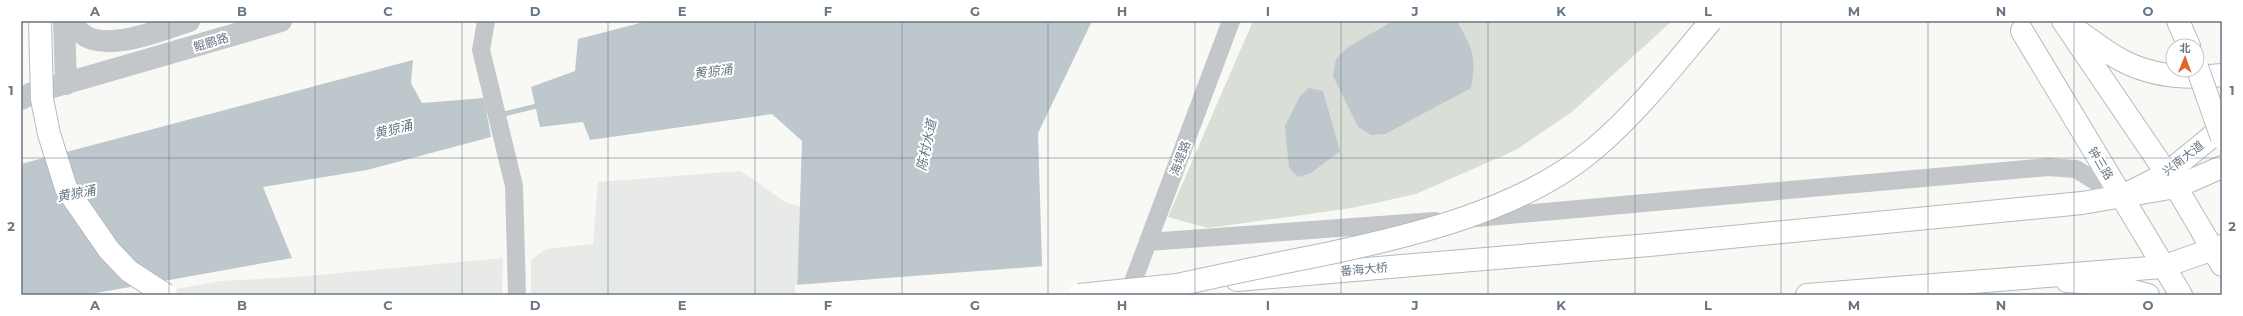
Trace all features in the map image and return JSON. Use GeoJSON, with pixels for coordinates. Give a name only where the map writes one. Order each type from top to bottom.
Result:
{"type":"FeatureCollection","features":[{"type":"Feature","properties":{"kind":"main road"},"geometry":{"type":"LineString","coordinates":[[40,21],[42,99],[50,134],[66,188],[109,250],[129,271],[166,295]]}},
{"type":"Feature","properties":{"kind":"main road"},"geometry":{"type":"LineString","coordinates":[[1176,285],[1382,242],[1444,225],[1495,206],[1550,180],[1593,150],[1637,109],[1711,21]]}},
{"type":"Feature","properties":{"kind":"main road"},"geometry":{"type":"LineString","coordinates":[[2063,21],[2123,61],[2130,64],[2163,75],[2196,78],[2222,75]]}},
{"type":"Feature","properties":{"kind":"main road"},"geometry":{"type":"LineString","coordinates":[[1807,295],[2162,267],[2219,254],[2171,180],[2063,21]]}},
{"type":"Feature","properties":{"kind":"main road"},"geometry":{"type":"LineString","coordinates":[[2178,21],[2185,38]]}},
{"type":"Feature","properties":{"kind":"main road","name":"钟三路"},"geometry":{"type":"LineString","coordinates":[[2022,31],[2162,267],[2181,295]]}},
{"type":"Feature","properties":{"kind":"main road"},"geometry":{"type":"LineString","coordinates":[[2201,78],[2222,138]]}},
{"type":"Feature","properties":{"kind":"main road","name":"兴南大道"},"geometry":{"type":"LineString","coordinates":[[2171,180],[2222,128]]}},
{"type":"Feature","properties":{"kind":"main road"},"geometry":{"type":"LineString","coordinates":[[2171,180],[2222,166]]}},
{"type":"Feature","properties":{"kind":"main road","name":"番海大桥"},"geometry":{"type":"LineString","coordinates":[[1079,295],[1176,285],[1649,245],[2082,203],[2121,196],[2171,180]]}},
{"type":"Feature","properties":{"kind":"main road"},"geometry":{"type":"LineString","coordinates":[[2012,279],[2107,284],[2148,295]]}},
{"type":"Feature","properties":{"kind":"street"},"geometry":{"type":"LineString","coordinates":[[64,21],[66,84]]}},
{"type":"Feature","properties":{"kind":"street"},"geometry":{"type":"LineString","coordinates":[[71,21],[82,34],[106,42],[133,38],[189,21]]}},
{"type":"Feature","properties":{"kind":"street","name":"鲲鹏路"},"geometry":{"type":"LineString","coordinates":[[25,93],[66,84],[142,63],[281,21]]}},
{"type":"Feature","properties":{"kind":"street"},"geometry":{"type":"LineString","coordinates":[[486,21],[481,50],[514,186],[516,295]]}},
{"type":"Feature","properties":{"kind":"street","name":"海堤路"},"geometry":{"type":"LineString","coordinates":[[1128,295],[1231,21]]}},
{"type":"Feature","properties":{"kind":"street"},"geometry":{"type":"LineString","coordinates":[[1148,242],[1544,213],[2048,167],[2076,169],[2121,196]]}},
{"type":"Feature","properties":{"kind":"shaded area"},"geometry":{"type":"Polygon","coordinates":[[[1253,21],[1672,21],[1572,112],[1516,150],[1416,194],[1352,208],[1208,228],[1168,217],[1253,21]]]}},
{"type":"Feature","properties":{"kind":"shaded area"},"geometry":{"type":"Polygon","coordinates":[[[741,171],[785,202],[800,207],[797,295],[531,295],[531,260],[546,249],[593,244],[598,182],[741,171]]]}},
{"type":"Feature","properties":{"kind":"shaded area"},"geometry":{"type":"Polygon","coordinates":[[[503,258],[502,295],[144,295],[221,281],[296,277],[503,258]]]}},
{"type":"Feature","properties":{"kind":"water","name":"陈村水道"},"geometry":{"type":"Polygon","coordinates":[[[648,21],[1092,21],[1038,133],[1043,295],[797,295],[802,141],[772,114],[590,140],[583,122],[540,127],[531,87],[575,71],[578,39],[648,21]]]}},
{"type":"Feature","properties":{"kind":"water"},"geometry":{"type":"Polygon","coordinates":[[[1393,21],[1457,21],[1472,53],[1473,77],[1471,88],[1385,134],[1371,135],[1358,127],[1333,76],[1336,59],[1348,47],[1393,21]]]}},
{"type":"Feature","properties":{"kind":"water"},"geometry":{"type":"Polygon","coordinates":[[[413,60],[411,83],[422,103],[484,98],[491,137],[367,170],[263,187],[292,258],[85,295],[21,295],[21,164],[413,60]]]}},
{"type":"Feature","properties":{"kind":"water"},"geometry":{"type":"Polygon","coordinates":[[[1309,88],[1323,91],[1340,151],[1311,173],[1298,177],[1289,168],[1285,126],[1300,96],[1309,88]]]}},
{"type":"Feature","properties":{"kind":"pier"},"geometry":{"type":"Polygon","coordinates":[[[1044,266],[1045,295],[795,295],[795,285],[1044,266]]]}},
{"type":"Feature","properties":{"kind":"waterway","name":"黄猄涌"},"geometry":{"type":"LineString","coordinates":[[500,115],[541,105]]}}]}
